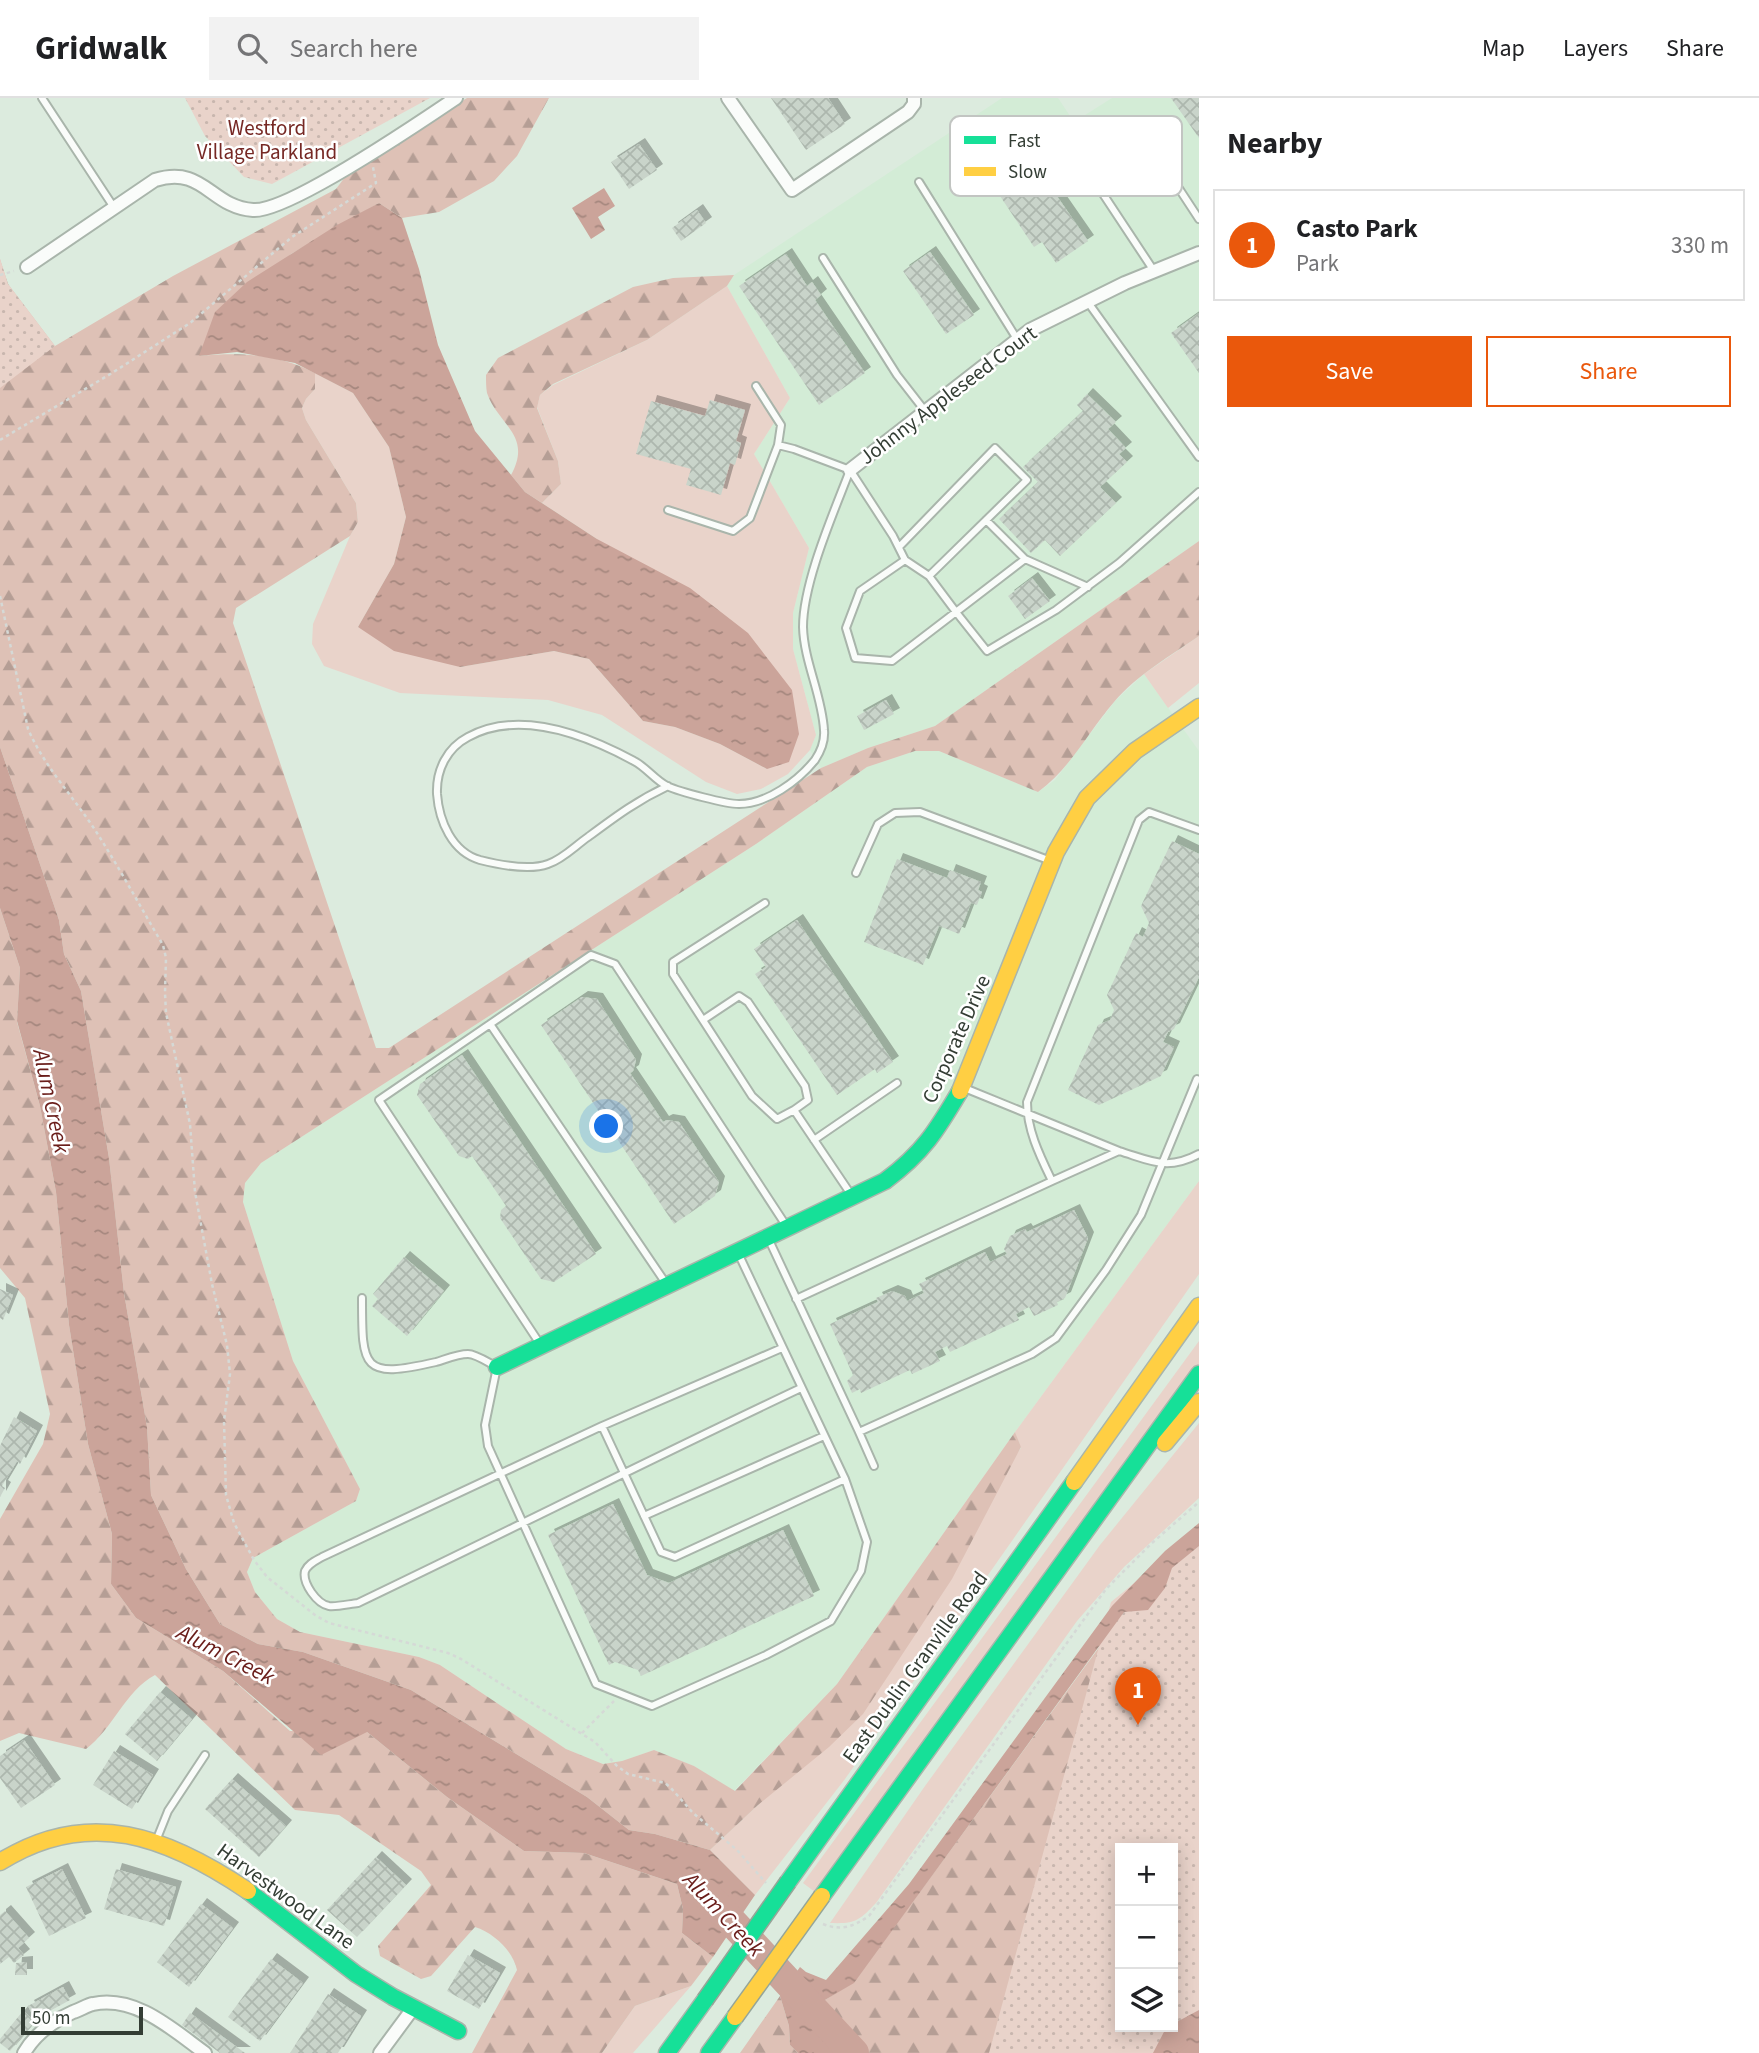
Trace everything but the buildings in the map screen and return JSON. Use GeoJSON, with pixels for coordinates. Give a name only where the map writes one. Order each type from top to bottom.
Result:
{"type":"FeatureCollection","features":[{"type":"Feature","properties":{"kind":"main road","name":"Corporate Drive"},"geometry":{"type":"LineString","coordinates":[[497,1367],[853,1198],[885,1181],[915,1157],[933,1137],[962,1087],[1052,861],[1087,798],[1113,770],[1199,707]]}},
{"type":"Feature","properties":{"kind":"main road","name":"East Dublin Granville Road"},"geometry":{"type":"LineString","coordinates":[[667,2053],[1199,1306]]}},
{"type":"Feature","properties":{"kind":"main road"},"geometry":{"type":"LineString","coordinates":[[709,2053],[1199,1374]]}},
{"type":"Feature","properties":{"kind":"main road"},"geometry":{"type":"LineString","coordinates":[[1049,1582],[1199,1402]]}},
{"type":"Feature","properties":{"kind":"main road","name":"Harvestwood Lane"},"geometry":{"type":"LineString","coordinates":[[0,1862],[22,1847],[49,1836],[78,1830],[111,1832],[156,1840],[200,1858],[357,1975],[458,2031]]}},
{"type":"Feature","properties":{"kind":"street"},"geometry":{"type":"LineString","coordinates":[[27,267],[113,206],[155,180],[171,175],[190,178],[229,204],[256,211],[300,196],[456,98]]}},
{"type":"Feature","properties":{"kind":"street"},"geometry":{"type":"LineString","coordinates":[[728,98],[792,190],[908,112],[914,104],[914,98]]}},
{"type":"Feature","properties":{"kind":"street","name":"Johnny Appleseed Court"},"geometry":{"type":"LineString","coordinates":[[850,470],[1030,330],[1087,301],[1199,253]]}},
{"type":"Feature","properties":{"kind":"street","name":"Corporate Drive"},"geometry":{"type":"LineString","coordinates":[[1171,725],[1199,698]]}},
{"type":"Feature","properties":{"kind":"street"},"geometry":{"type":"LineString","coordinates":[[24,2053],[31,2042],[57,2019],[94,2004],[127,2005],[160,2020],[205,2053]]}},
{"type":"Feature","properties":{"kind":"street"},"geometry":{"type":"LineString","coordinates":[[380,2053],[414,2007]]}},
{"type":"Feature","properties":{"kind":"lane"},"geometry":{"type":"LineString","coordinates":[[43,98],[113,206]]}},
{"type":"Feature","properties":{"kind":"lane"},"geometry":{"type":"LineString","coordinates":[[919,182],[1017,340]]}},
{"type":"Feature","properties":{"kind":"lane"},"geometry":{"type":"LineString","coordinates":[[1182,193],[1199,219]]}},
{"type":"Feature","properties":{"kind":"lane"},"geometry":{"type":"LineString","coordinates":[[1104,196],[1154,271]]}},
{"type":"Feature","properties":{"kind":"lane"},"geometry":{"type":"LineString","coordinates":[[823,258],[897,375],[925,411]]}},
{"type":"Feature","properties":{"kind":"lane"},"geometry":{"type":"LineString","coordinates":[[1087,301],[1199,457]]}},
{"type":"Feature","properties":{"kind":"lane"},"geometry":{"type":"LineString","coordinates":[[668,510],[733,531],[750,518],[778,445],[781,425],[756,386]]}},
{"type":"Feature","properties":{"kind":"lane"},"geometry":{"type":"LineString","coordinates":[[778,445],[850,470],[905,560],[929,576],[987,651],[1056,610],[1119,563],[1199,492]]}},
{"type":"Feature","properties":{"kind":"lane"},"geometry":{"type":"LineString","coordinates":[[899,547],[995,449],[1027,480],[929,576]]}},
{"type":"Feature","properties":{"kind":"lane"},"geometry":{"type":"LineString","coordinates":[[668,786],[639,800],[547,865],[522,867],[472,858],[449,838],[437,794],[438,773],[458,742],[476,732],[508,724],[559,731],[635,761],[668,786],[736,804],[752,804],[782,789],[800,775],[823,746],[825,732],[812,680],[803,626],[807,592],[850,470]]}},
{"type":"Feature","properties":{"kind":"lane"},"geometry":{"type":"LineString","coordinates":[[986,520],[1024,559],[1088,586]]}},
{"type":"Feature","properties":{"kind":"lane"},"geometry":{"type":"LineString","coordinates":[[905,560],[860,591],[846,628],[855,658],[892,661],[1024,559]]}},
{"type":"Feature","properties":{"kind":"lane"},"geometry":{"type":"LineString","coordinates":[[856,873],[878,824],[895,813],[920,812],[1052,861]]}},
{"type":"Feature","properties":{"kind":"lane"},"geometry":{"type":"LineString","coordinates":[[1052,1181],[1036,1147],[1027,1115],[1027,1102],[1139,820],[1149,812],[1199,831]]}},
{"type":"Feature","properties":{"kind":"lane"},"geometry":{"type":"LineString","coordinates":[[703,1020],[739,996],[748,1002],[805,1086],[808,1100],[777,1119],[752,1096],[673,974],[673,962],[765,902]]}},
{"type":"Feature","properties":{"kind":"lane"},"geometry":{"type":"LineString","coordinates":[[541,1346],[379,1100],[591,955],[615,964],[788,1229]]}},
{"type":"Feature","properties":{"kind":"lane"},"geometry":{"type":"LineString","coordinates":[[490,1024],[668,1286]]}},
{"type":"Feature","properties":{"kind":"lane"},"geometry":{"type":"LineString","coordinates":[[859,1432],[1032,1354],[1056,1338],[1106,1270],[1141,1214],[1197,1079]]}},
{"type":"Feature","properties":{"kind":"lane"},"geometry":{"type":"LineString","coordinates":[[814,1140],[897,1083]]}},
{"type":"Feature","properties":{"kind":"lane"},"geometry":{"type":"LineString","coordinates":[[962,1087],[1119,1151],[1161,1164],[1181,1163],[1199,1154]]}},
{"type":"Feature","properties":{"kind":"lane"},"geometry":{"type":"LineString","coordinates":[[794,1110],[853,1198]]}},
{"type":"Feature","properties":{"kind":"lane"},"geometry":{"type":"LineString","coordinates":[[796,1299],[1119,1151]]}},
{"type":"Feature","properties":{"kind":"lane"},"geometry":{"type":"LineString","coordinates":[[768,1239],[874,1466]]}},
{"type":"Feature","properties":{"kind":"lane"},"geometry":{"type":"LineString","coordinates":[[362,1298],[362,1345],[366,1360],[380,1369],[400,1370],[470,1354],[497,1367],[485,1425],[488,1446],[596,1684],[652,1706],[766,1655],[831,1621],[861,1571],[867,1542],[845,1479],[738,1253]]}},
{"type":"Feature","properties":{"kind":"lane"},"geometry":{"type":"LineString","coordinates":[[782,1348],[602,1426],[322,1557],[309,1565],[304,1574],[306,1584],[319,1601],[328,1606],[358,1603],[524,1524],[623,1472],[801,1388]]}},
{"type":"Feature","properties":{"kind":"lane"},"geometry":{"type":"LineString","coordinates":[[602,1426],[661,1552],[674,1557],[845,1479]]}},
{"type":"Feature","properties":{"kind":"lane"},"geometry":{"type":"LineString","coordinates":[[644,1516],[824,1436]]}},
{"type":"Feature","properties":{"kind":"lane"},"geometry":{"type":"LineString","coordinates":[[156,1840],[168,1811],[205,1755]]}},
{"type":"Feature","properties":{"kind":"path"},"geometry":{"type":"LineString","coordinates":[[0,440],[190,323],[292,237],[376,183],[370,152]]}},
{"type":"Feature","properties":{"kind":"path"},"geometry":{"type":"LineString","coordinates":[[582,1733],[606,1712],[621,1693]]}},
{"type":"Feature","properties":{"kind":"shaded area"},"geometry":{"type":"Polygon","coordinates":[[[1002,98],[1058,98],[1070,116],[975,116],[1002,98]]]}},
{"type":"Feature","properties":{"kind":"shaded area"},"geometry":{"type":"Polygon","coordinates":[[[1112,98],[1199,98],[1199,541],[935,726],[868,748],[821,768],[810,750],[816,735],[793,649],[793,613],[809,548],[754,454],[790,398],[727,286],[734,275],[950,132],[950,196],[1182,196],[1182,116],[1084,116],[1112,98]]]}},
{"type":"Feature","properties":{"kind":"shaded area"},"geometry":{"type":"Polygon","coordinates":[[[1144,674],[1199,751],[1199,1181],[1015,1432],[837,1684],[734,1791],[694,1766],[654,1750],[622,1761],[603,1764],[566,1749],[440,1665],[419,1657],[300,1632],[277,1619],[255,1592],[247,1572],[253,1558],[356,1501],[360,1489],[293,1361],[243,1202],[245,1183],[261,1163],[756,844],[867,767],[915,751],[939,751],[1038,792],[1055,780],[1115,701],[1144,674]]]}},
{"type":"Feature","properties":{"kind":"green space","name":"Westford Village Parkland"},"geometry":{"type":"Polygon","coordinates":[[[185,98],[430,98],[272,184],[244,177],[205,136],[185,98]]]}},
{"type":"Feature","properties":{"kind":"green space"},"geometry":{"type":"Polygon","coordinates":[[[467,98],[549,98],[517,156],[494,181],[439,212],[402,218],[379,203],[291,254],[199,356],[230,354],[273,358],[315,373],[315,389],[302,408],[306,420],[356,503],[358,522],[350,536],[236,608],[233,623],[376,1048],[389,1048],[821,768],[868,748],[935,726],[1199,541],[1199,636],[1154,666],[1123,692],[1060,772],[1038,792],[939,751],[915,751],[867,767],[756,844],[261,1163],[245,1183],[243,1202],[293,1361],[360,1489],[356,1501],[253,1558],[247,1572],[255,1592],[277,1619],[300,1632],[419,1657],[440,1665],[566,1749],[603,1764],[622,1761],[654,1750],[694,1766],[735,1791],[837,1684],[1015,1432],[1021,1447],[952,1579],[863,1714],[710,1850],[655,1834],[629,1830],[587,1797],[411,1690],[303,1652],[258,1644],[220,1624],[186,1569],[151,1495],[147,1427],[124,1293],[109,1158],[81,991],[64,954],[59,920],[0,747],[0,259],[8,284],[55,346],[173,276],[336,189],[348,173],[467,98]]]}},
{"type":"Feature","properties":{"kind":"green space"},"geometry":{"type":"Polygon","coordinates":[[[0,259],[8,284],[55,346],[0,388],[0,259]]]}},
{"type":"Feature","properties":{"kind":"green space"},"geometry":{"type":"Polygon","coordinates":[[[734,275],[727,286],[647,340],[553,384],[540,395],[537,408],[558,461],[561,484],[542,503],[525,492],[511,475],[517,461],[516,440],[487,393],[486,375],[498,358],[633,287],[673,278],[734,275]]]}},
{"type":"Feature","properties":{"kind":"green space"},"geometry":{"type":"Polygon","coordinates":[[[727,286],[790,398],[754,454],[809,548],[793,613],[793,649],[816,735],[810,750],[788,774],[761,789],[737,794],[706,782],[602,715],[548,700],[400,693],[324,666],[312,644],[313,624],[358,522],[356,503],[306,420],[302,408],[315,389],[315,373],[353,393],[389,447],[406,517],[394,564],[358,627],[460,667],[554,651],[589,659],[643,721],[675,727],[720,744],[767,769],[597,539],[542,503],[561,484],[558,461],[537,407],[540,395],[553,385],[647,340],[727,286]]]}},
{"type":"Feature","properties":{"kind":"green space"},"geometry":{"type":"Polygon","coordinates":[[[1199,636],[1199,683],[1168,708],[1144,674],[1199,636]]]}},
{"type":"Feature","properties":{"kind":"green space"},"geometry":{"type":"Polygon","coordinates":[[[0,908],[20,968],[17,1022],[40,1106],[56,1192],[69,1325],[88,1444],[112,1534],[111,1584],[136,1618],[223,1671],[290,1731],[367,1732],[447,1797],[524,1851],[584,1853],[677,1884],[683,1909],[682,1933],[713,1957],[691,1986],[635,2006],[602,2053],[472,2053],[517,1970],[502,1944],[475,1927],[431,1976],[421,1979],[380,1956],[378,1946],[431,1885],[421,1871],[339,1815],[295,1810],[155,1675],[135,1690],[104,1731],[86,1749],[19,1733],[0,1741],[0,1519],[43,1444],[50,1414],[25,1298],[0,1268],[0,908]]]}},
{"type":"Feature","properties":{"kind":"green space"},"geometry":{"type":"Polygon","coordinates":[[[1199,1181],[1199,1274],[845,1779],[755,1895],[710,1850],[758,1805],[1021,1448],[1015,1432],[1199,1181]]]}},
{"type":"Feature","properties":{"kind":"green space"},"geometry":{"type":"Polygon","coordinates":[[[1199,1341],[1199,1364],[815,1892],[803,1883],[1199,1341]]]}},
{"type":"Feature","properties":{"kind":"green space"},"geometry":{"type":"Polygon","coordinates":[[[1199,1423],[1199,1498],[1124,1567],[1077,1621],[876,1903],[856,1920],[830,1923],[925,1786],[1100,1545],[1199,1423]]]}},
{"type":"Feature","properties":{"kind":"green space"},"geometry":{"type":"Polygon","coordinates":[[[1199,1530],[1199,2053],[989,2053],[1111,1602],[1199,1530]]]}},
{"type":"Feature","properties":{"kind":"green space"},"geometry":{"type":"Polygon","coordinates":[[[1125,1612],[1172,1843],[1115,1843],[1115,2032],[1126,2032],[1153,2053],[861,2053],[828,2022],[825,2000],[854,1982],[1125,1612]]]}},
{"type":"Feature","properties":{"kind":"green space"},"geometry":{"type":"Polygon","coordinates":[[[691,1986],[633,2053],[602,2053],[635,2006],[691,1986]]]}},
{"type":"Feature","properties":{"kind":"green space"},"geometry":{"type":"Polygon","coordinates":[[[780,1996],[789,2026],[790,2045],[798,2053],[740,2053],[780,1996]]]}},
{"type":"Feature","properties":{"kind":"water"},"geometry":{"type":"Polygon","coordinates":[[[604,188],[615,206],[598,217],[605,230],[591,239],[572,208],[604,188]]]}},
{"type":"Feature","properties":{"kind":"water"},"geometry":{"type":"Polygon","coordinates":[[[379,203],[402,218],[419,269],[438,345],[475,431],[525,492],[597,539],[690,588],[748,633],[792,690],[799,734],[789,762],[767,769],[720,744],[675,727],[643,721],[589,659],[554,651],[460,667],[394,651],[358,627],[394,564],[406,517],[389,447],[353,393],[295,363],[237,352],[199,356],[215,312],[247,282],[337,225],[379,203]]]}},
{"type":"Feature","properties":{"kind":"water"},"geometry":{"type":"Polygon","coordinates":[[[0,747],[59,920],[64,954],[81,991],[109,1158],[124,1293],[147,1427],[151,1495],[186,1569],[220,1624],[258,1644],[303,1652],[411,1690],[587,1797],[629,1830],[655,1834],[710,1850],[755,1895],[713,1957],[682,1933],[683,1909],[677,1884],[584,1853],[524,1851],[447,1797],[367,1732],[321,1755],[223,1671],[136,1618],[111,1584],[112,1534],[88,1444],[69,1325],[56,1192],[40,1106],[17,1021],[20,968],[0,908],[0,747]]]}},
{"type":"Feature","properties":{"kind":"water"},"geometry":{"type":"Polygon","coordinates":[[[1199,1523],[1199,1546],[1172,1568],[1165,1588],[1148,1610],[1124,1612],[854,1983],[825,2000],[828,2022],[861,2053],[798,2053],[790,2045],[789,2026],[780,1996],[800,1967],[826,1980],[909,1884],[1112,1606],[1165,1551],[1199,1523]]]}},
{"type":"Feature","properties":{"kind":"water"},"geometry":{"type":"Polygon","coordinates":[[[1199,2010],[1199,2053],[1153,2053],[1164,2032],[1178,2032],[1178,2021],[1199,2010]]]}},
{"type":"Feature","properties":{"kind":"waterway","name":"Alum Creek"},"geometry":{"type":"LineString","coordinates":[[706,1894],[854,2053]]}},
{"type":"Feature","properties":{"kind":"traffic: fast"},"geometry":{"type":"LineString","coordinates":[[497,1367],[885,1181],[910,1161],[928,1140],[960,1091]]}},
{"type":"Feature","properties":{"kind":"traffic: fast"},"geometry":{"type":"LineString","coordinates":[[822,1896],[1199,1374]]}},
{"type":"Feature","properties":{"kind":"traffic: fast"},"geometry":{"type":"LineString","coordinates":[[788,1882],[1074,1482]]}},
{"type":"Feature","properties":{"kind":"traffic: fast"},"geometry":{"type":"LineString","coordinates":[[705,2000],[788,1882]]}},
{"type":"Feature","properties":{"kind":"traffic: fast"},"geometry":{"type":"LineString","coordinates":[[248,1891],[356,1974],[458,2031]]}},
{"type":"Feature","properties":{"kind":"traffic: fast"},"geometry":{"type":"LineString","coordinates":[[667,2053],[705,2000]]}},
{"type":"Feature","properties":{"kind":"traffic: fast"},"geometry":{"type":"LineString","coordinates":[[709,2053],[735,2017]]}},
{"type":"Feature","properties":{"kind":"traffic: slow"},"geometry":{"type":"LineString","coordinates":[[960,1091],[1056,852],[1087,798],[1135,751],[1199,707]]}},
{"type":"Feature","properties":{"kind":"traffic: slow"},"geometry":{"type":"LineString","coordinates":[[1074,1482],[1199,1306]]}},
{"type":"Feature","properties":{"kind":"traffic: slow"},"geometry":{"type":"LineString","coordinates":[[1165,1443],[1199,1402]]}},
{"type":"Feature","properties":{"kind":"traffic: slow"},"geometry":{"type":"LineString","coordinates":[[0,1862],[33,1845],[65,1835],[96,1832],[127,1835],[158,1843],[188,1856],[248,1891]]}},
{"type":"Feature","properties":{"kind":"traffic: slow"},"geometry":{"type":"LineString","coordinates":[[735,2017],[822,1896]]}},
{"type":"Feature","properties":{"kind":"place","name":"Casto Park"},"geometry":{"type":"Point","coordinates":[1138,1725]}}]}
